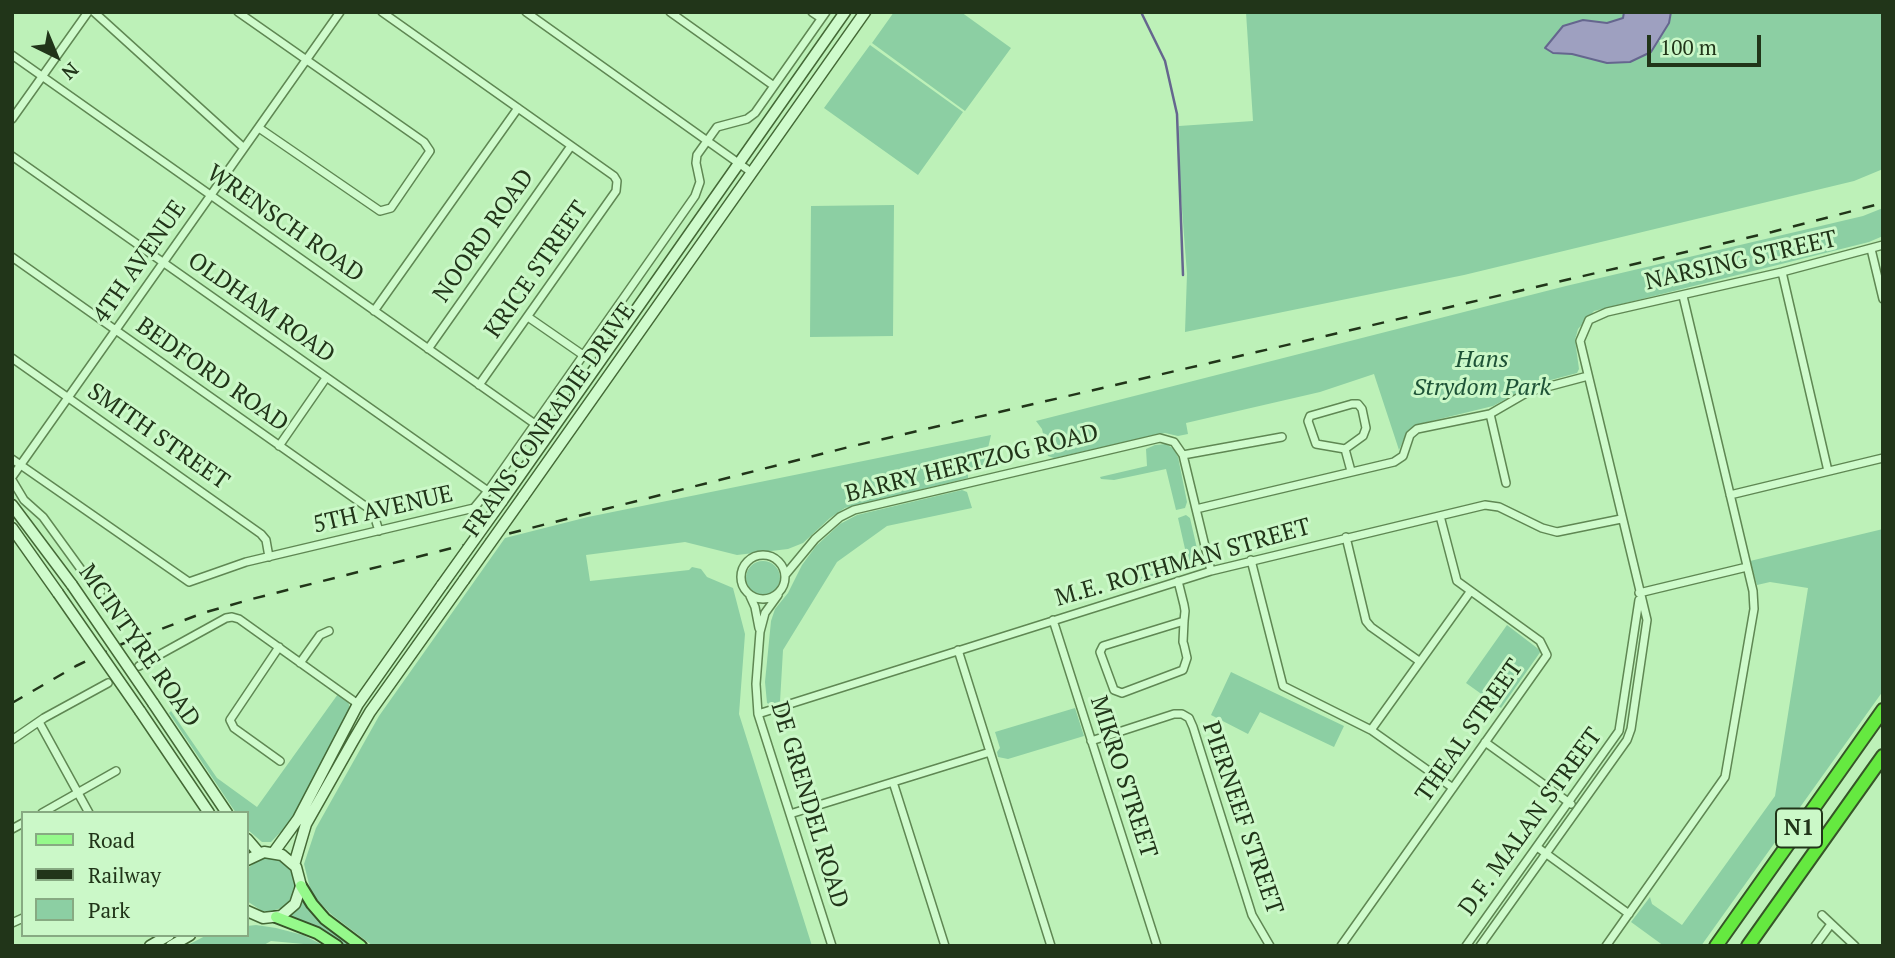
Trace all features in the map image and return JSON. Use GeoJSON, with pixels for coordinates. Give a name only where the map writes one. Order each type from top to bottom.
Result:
{"type":"FeatureCollection","features":[{"type":"Feature","properties":{"kind":"highway","name":"N1"},"geometry":{"type":"LineString","coordinates":[[1716,946],[1883,709]]}},
{"type":"Feature","properties":{"kind":"highway","name":"N1"},"geometry":{"type":"LineString","coordinates":[[1748,946],[1883,756]]}},
{"type":"Feature","properties":{"kind":"main road","name":"FRANS CONRADIE DRIVE"},"geometry":{"type":"LineString","coordinates":[[274,852],[298,819],[358,704],[845,12]]}},
{"type":"Feature","properties":{"kind":"main road","name":"FRANS CONRADIE DRIVE"},"geometry":{"type":"LineString","coordinates":[[294,865],[306,824],[359,731],[865,12]]}},
{"type":"Feature","properties":{"kind":"main road","name":"MCINTYRE ROAD"},"geometry":{"type":"LineString","coordinates":[[12,505],[72,585],[226,811]]}},
{"type":"Feature","properties":{"kind":"main road","name":"MCINTYRE ROAD"},"geometry":{"type":"LineString","coordinates":[[12,528],[208,811]]}},
{"type":"Feature","properties":{"kind":"main road"},"geometry":{"type":"LineString","coordinates":[[248,840],[260,853]]}},
{"type":"Feature","properties":{"kind":"main road"},"geometry":{"type":"LineString","coordinates":[[248,859],[260,853],[274,852],[287,858],[294,865],[301,886],[312,904],[325,919],[361,946]]}},
{"type":"Feature","properties":{"kind":"main road"},"geometry":{"type":"LineString","coordinates":[[276,917],[294,906],[301,886]]}},
{"type":"Feature","properties":{"kind":"main road"},"geometry":{"type":"LineString","coordinates":[[249,914],[263,918],[276,917],[317,933],[337,946]]}},
{"type":"Feature","properties":{"kind":"main road"},"geometry":{"type":"LineString","coordinates":[[171,946],[187,937]]}},
{"type":"Feature","properties":{"kind":"street"},"geometry":{"type":"LineString","coordinates":[[12,119],[88,12]]}},
{"type":"Feature","properties":{"kind":"street"},"geometry":{"type":"LineString","coordinates":[[94,12],[244,148]]}},
{"type":"Feature","properties":{"kind":"street"},"geometry":{"type":"LineString","coordinates":[[239,12],[429,147],[429,153],[394,203],[383,211],[370,206],[259,128]]}},
{"type":"Feature","properties":{"kind":"street","name":"4TH AVENUE"},"geometry":{"type":"LineString","coordinates":[[12,478],[340,12]]}},
{"type":"Feature","properties":{"kind":"street"},"geometry":{"type":"LineString","coordinates":[[382,12],[572,146]]}},
{"type":"Feature","properties":{"kind":"street"},"geometry":{"type":"LineString","coordinates":[[526,12],[751,172]]}},
{"type":"Feature","properties":{"kind":"street"},"geometry":{"type":"LineString","coordinates":[[670,12],[774,86]]}},
{"type":"Feature","properties":{"kind":"street"},"geometry":{"type":"LineString","coordinates":[[707,141],[721,124],[751,117],[823,15],[812,12]]}},
{"type":"Feature","properties":{"kind":"street","name":"WRENSCH ROAD"},"geometry":{"type":"LineString","coordinates":[[12,55],[535,424]]}},
{"type":"Feature","properties":{"kind":"street"},"geometry":{"type":"LineString","coordinates":[[374,311],[518,108]]}},
{"type":"Feature","properties":{"kind":"street","name":"5TH AVENUE"},"geometry":{"type":"LineString","coordinates":[[20,465],[186,581],[194,582],[246,562],[468,510],[477,505],[488,491],[697,193],[700,182],[696,158],[707,141]]}},
{"type":"Feature","properties":{"kind":"street","name":"KRICE STREET"},"geometry":{"type":"LineString","coordinates":[[480,385],[616,191],[618,183],[614,176],[572,146]]}},
{"type":"Feature","properties":{"kind":"street","name":"NOORD ROAD"},"geometry":{"type":"LineString","coordinates":[[428,349],[572,146]]}},
{"type":"Feature","properties":{"kind":"street","name":"OLDHAM ROAD"},"geometry":{"type":"LineString","coordinates":[[12,156],[488,491]]}},
{"type":"Feature","properties":{"kind":"street","name":"NARSING STREET"},"geometry":{"type":"LineString","coordinates":[[1607,312],[1782,272],[1883,245]]}},
{"type":"Feature","properties":{"kind":"street"},"geometry":{"type":"LineString","coordinates":[[1871,249],[1883,299]]}},
{"type":"Feature","properties":{"kind":"street","name":"BEDFORD ROAD"},"geometry":{"type":"LineString","coordinates":[[12,257],[371,511],[379,531]]}},
{"type":"Feature","properties":{"kind":"street"},"geometry":{"type":"LineString","coordinates":[[1782,272],[1828,471]]}},
{"type":"Feature","properties":{"kind":"street"},"geometry":{"type":"LineString","coordinates":[[1606,946],[1720,786],[1728,770],[1754,609],[1753,591],[1683,296]]}},
{"type":"Feature","properties":{"kind":"street","name":"D.F. MALAN STREET"},"geometry":{"type":"LineString","coordinates":[[1480,946],[1630,733],[1647,629],[1646,614],[1580,341],[1589,320],[1607,312]]}},
{"type":"Feature","properties":{"kind":"street"},"geometry":{"type":"LineString","coordinates":[[528,317],[583,355]]}},
{"type":"Feature","properties":{"kind":"street","name":"SMITH STREET"},"geometry":{"type":"LineString","coordinates":[[12,359],[261,534],[269,557]]}},
{"type":"Feature","properties":{"kind":"street"},"geometry":{"type":"LineString","coordinates":[[1196,509],[1399,460],[1410,435],[1417,429],[1490,414],[1528,392],[1588,376]]}},
{"type":"Feature","properties":{"kind":"street"},"geometry":{"type":"LineString","coordinates":[[279,446],[326,378]]}},
{"type":"Feature","properties":{"kind":"street"},"geometry":{"type":"LineString","coordinates":[[1352,404],[1360,406],[1365,432],[1345,449],[1314,442],[1308,421],[1310,416],[1352,404]]}},
{"type":"Feature","properties":{"kind":"street"},"geometry":{"type":"LineString","coordinates":[[1490,414],[1506,483]]}},
{"type":"Feature","properties":{"kind":"street"},"geometry":{"type":"LineString","coordinates":[[1211,571],[1182,455],[1282,437]]}},
{"type":"Feature","properties":{"kind":"street","name":"BARRY HERTZOG ROAD"},"geometry":{"type":"LineString","coordinates":[[786,574],[807,546],[834,521],[859,508],[1156,438],[1174,442],[1182,455]]}},
{"type":"Feature","properties":{"kind":"street"},"geometry":{"type":"LineString","coordinates":[[1345,449],[1351,471]]}},
{"type":"Feature","properties":{"kind":"street"},"geometry":{"type":"LineString","coordinates":[[1730,495],[1883,458]]}},
{"type":"Feature","properties":{"kind":"street"},"geometry":{"type":"LineString","coordinates":[[12,459],[20,465]]}},
{"type":"Feature","properties":{"kind":"street"},"geometry":{"type":"LineString","coordinates":[[12,478],[24,500],[43,517],[80,568],[101,591]]}},
{"type":"Feature","properties":{"kind":"street","name":"M.E. ROTHMAN STREET"},"geometry":{"type":"LineString","coordinates":[[758,714],[1211,571],[1346,537],[1491,505],[1542,528],[1564,532],[1621,519]]}},
{"type":"Feature","properties":{"kind":"street","name":"THEAL STREET"},"geometry":{"type":"LineString","coordinates":[[1341,946],[1547,654],[1540,641],[1457,581],[1440,516]]}},
{"type":"Feature","properties":{"kind":"street"},"geometry":{"type":"LineString","coordinates":[[1346,537],[1366,621],[1419,661]]}},
{"type":"Feature","properties":{"kind":"street"},"geometry":{"type":"LineString","coordinates":[[760,555],[774,557],[786,574],[778,595],[764,600],[750,596],[743,586],[741,573],[753,557],[760,555]]}},
{"type":"Feature","properties":{"kind":"street"},"geometry":{"type":"LineString","coordinates":[[1251,560],[1283,686],[1371,730],[1452,788]]}},
{"type":"Feature","properties":{"kind":"street"},"geometry":{"type":"LineString","coordinates":[[1639,593],[1747,567]]}},
{"type":"Feature","properties":{"kind":"street"},"geometry":{"type":"LineString","coordinates":[[1178,581],[1185,605],[1184,645],[1187,658],[1181,672],[1122,693],[1114,690],[1101,657],[1101,648],[1184,621]]}},
{"type":"Feature","properties":{"kind":"street"},"geometry":{"type":"LineString","coordinates":[[1371,730],[1470,592]]}},
{"type":"Feature","properties":{"kind":"street","name":"D.F. MALAN STREET"},"geometry":{"type":"LineString","coordinates":[[1466,946],[1619,731],[1639,608],[1639,593]]}},
{"type":"Feature","properties":{"kind":"street","name":"DE GRENDEL ROAD"},"geometry":{"type":"LineString","coordinates":[[778,595],[765,612],[760,632],[756,684],[758,714],[832,946]]}},
{"type":"Feature","properties":{"kind":"street","name":"DE GRENDEL ROAD"},"geometry":{"type":"LineString","coordinates":[[750,596],[760,632]]}},
{"type":"Feature","properties":{"kind":"street"},"geometry":{"type":"LineString","coordinates":[[139,666],[229,617],[239,619],[358,704]]}},
{"type":"Feature","properties":{"kind":"street","name":"MIKRO STREET"},"geometry":{"type":"LineString","coordinates":[[1053,620],[1157,946]]}},
{"type":"Feature","properties":{"kind":"street"},"geometry":{"type":"LineString","coordinates":[[300,663],[320,635],[329,631]]}},
{"type":"Feature","properties":{"kind":"street"},"geometry":{"type":"LineString","coordinates":[[279,647],[230,720],[233,728],[280,761]]}},
{"type":"Feature","properties":{"kind":"street"},"geometry":{"type":"LineString","coordinates":[[958,650],[1051,946]]}},
{"type":"Feature","properties":{"kind":"street"},"geometry":{"type":"LineString","coordinates":[[12,740],[108,683]]}},
{"type":"Feature","properties":{"kind":"street","name":"PIERNEEF STREET"},"geometry":{"type":"LineString","coordinates":[[1091,740],[1174,714],[1189,718],[1252,915],[1270,946]]}},
{"type":"Feature","properties":{"kind":"street"},"geometry":{"type":"LineString","coordinates":[[39,722],[88,811]]}},
{"type":"Feature","properties":{"kind":"street"},"geometry":{"type":"LineString","coordinates":[[1619,731],[1630,733]]}},
{"type":"Feature","properties":{"kind":"street"},"geometry":{"type":"LineString","coordinates":[[1486,743],[1578,808]]}},
{"type":"Feature","properties":{"kind":"street"},"geometry":{"type":"LineString","coordinates":[[790,814],[990,752]]}},
{"type":"Feature","properties":{"kind":"street"},"geometry":{"type":"LineString","coordinates":[[46,811],[116,771]]}},
{"type":"Feature","properties":{"kind":"street"},"geometry":{"type":"LineString","coordinates":[[893,782],[945,946]]}},
{"type":"Feature","properties":{"kind":"street"},"geometry":{"type":"LineString","coordinates":[[1537,848],[1629,914]]}},
{"type":"Feature","properties":{"kind":"street"},"geometry":{"type":"LineString","coordinates":[[1822,915],[1855,946]]}},
{"type":"Feature","properties":{"kind":"street"},"geometry":{"type":"LineString","coordinates":[[1815,946],[1831,924]]}},
{"type":"Feature","properties":{"kind":"green space"},"geometry":{"type":"Polygon","coordinates":[[[894,12],[961,12],[1011,48],[965,111],[872,43],[894,12]]]}},
{"type":"Feature","properties":{"kind":"green space"},"geometry":{"type":"Polygon","coordinates":[[[1246,12],[1883,12],[1883,169],[1854,181],[1464,275],[1185,332],[1187,274],[1179,126],[1253,121],[1246,12]]]}},
{"type":"Feature","properties":{"kind":"green space"},"geometry":{"type":"Polygon","coordinates":[[[870,45],[963,112],[918,175],[824,108],[870,45]]]}},
{"type":"Feature","properties":{"kind":"green space"},"geometry":{"type":"Polygon","coordinates":[[[894,205],[893,336],[810,337],[811,206],[894,205]]]}},
{"type":"Feature","properties":{"kind":"green space","name":"Hans Strydom Park"},"geometry":{"type":"Polygon","coordinates":[[[1883,208],[1883,236],[1869,242],[1594,311],[1578,329],[1575,340],[1579,369],[1577,373],[1532,385],[1493,406],[1419,424],[1407,432],[1399,450],[1374,374],[1320,392],[1186,423],[1188,434],[1178,436],[1165,433],[1054,458],[1048,456],[1042,429],[1036,421],[1566,286],[1863,216],[1883,208]]]}},
{"type":"Feature","properties":{"kind":"green space"},"geometry":{"type":"Polygon","coordinates":[[[991,435],[983,470],[968,474],[968,478],[845,508],[803,543],[788,549],[737,555],[685,542],[586,555],[590,581],[689,570],[692,567],[701,569],[707,577],[733,588],[745,634],[739,714],[812,946],[373,946],[332,915],[316,899],[310,888],[304,864],[316,828],[379,716],[505,538],[588,517],[991,435]]]}},
{"type":"Feature","properties":{"kind":"green space"},"geometry":{"type":"Polygon","coordinates":[[[1166,444],[1174,449],[1178,457],[1187,502],[1185,508],[1176,510],[1166,469],[1114,480],[1101,479],[1100,477],[1147,466],[1146,449],[1166,444]]]}},
{"type":"Feature","properties":{"kind":"green space"},"geometry":{"type":"Polygon","coordinates":[[[962,490],[967,492],[972,508],[887,526],[837,562],[783,650],[780,702],[771,705],[767,703],[765,682],[771,621],[775,609],[788,593],[802,565],[816,546],[840,524],[857,515],[962,490]]]}},
{"type":"Feature","properties":{"kind":"green space"},"geometry":{"type":"Polygon","coordinates":[[[1186,515],[1190,518],[1198,553],[1202,556],[1200,567],[1117,590],[1116,585],[1188,562],[1178,518],[1186,515]]]}},
{"type":"Feature","properties":{"kind":"green space"},"geometry":{"type":"Polygon","coordinates":[[[1883,529],[1883,691],[1701,946],[1664,946],[1631,922],[1650,897],[1652,904],[1682,925],[1775,796],[1808,588],[1770,582],[1757,585],[1750,561],[1883,529]]]}},
{"type":"Feature","properties":{"kind":"green space"},"geometry":{"type":"Polygon","coordinates":[[[763,561],[775,566],[780,578],[775,590],[763,595],[751,590],[746,578],[751,566],[763,561]]]}},
{"type":"Feature","properties":{"kind":"green space"},"geometry":{"type":"Polygon","coordinates":[[[1507,625],[1541,651],[1501,708],[1466,683],[1507,625]]]}},
{"type":"Feature","properties":{"kind":"green space"},"geometry":{"type":"Polygon","coordinates":[[[1231,672],[1344,726],[1334,747],[1260,712],[1248,734],[1211,715],[1231,672]]]}},
{"type":"Feature","properties":{"kind":"green space"},"geometry":{"type":"Polygon","coordinates":[[[338,694],[348,701],[350,709],[292,820],[271,842],[262,842],[248,830],[248,811],[235,811],[169,713],[171,711],[217,778],[257,807],[338,694]]]}},
{"type":"Feature","properties":{"kind":"green space"},"geometry":{"type":"Polygon","coordinates":[[[1075,708],[1084,736],[1008,759],[998,757],[1000,748],[995,732],[1075,708]]]}},
{"type":"Feature","properties":{"kind":"green space"},"geometry":{"type":"Polygon","coordinates":[[[259,859],[278,860],[292,873],[295,883],[293,893],[281,908],[262,911],[248,902],[248,868],[259,859]]]}},
{"type":"Feature","properties":{"kind":"green space"},"geometry":{"type":"Polygon","coordinates":[[[303,900],[321,922],[353,946],[345,946],[315,926],[289,917],[303,900]]]}},
{"type":"Feature","properties":{"kind":"green space"},"geometry":{"type":"Polygon","coordinates":[[[248,926],[276,928],[303,935],[325,946],[271,941],[262,946],[186,946],[203,937],[248,937],[248,926]]]}},
{"type":"Feature","properties":{"kind":"water"},"geometry":{"type":"Polygon","coordinates":[[[1624,12],[1671,12],[1669,23],[1651,52],[1630,62],[1607,63],[1572,54],[1553,53],[1545,48],[1563,26],[1583,20],[1607,23],[1623,18],[1624,12]]]}},
{"type":"Feature","properties":{"kind":"waterway"},"geometry":{"type":"LineString","coordinates":[[1141,12],[1165,61],[1177,114],[1183,275]]}},
{"type":"Feature","properties":{"kind":"railway"},"geometry":{"type":"LineString","coordinates":[[12,703],[76,666],[122,644],[203,613],[252,599],[849,447],[1772,232],[1883,203]]}}]}
